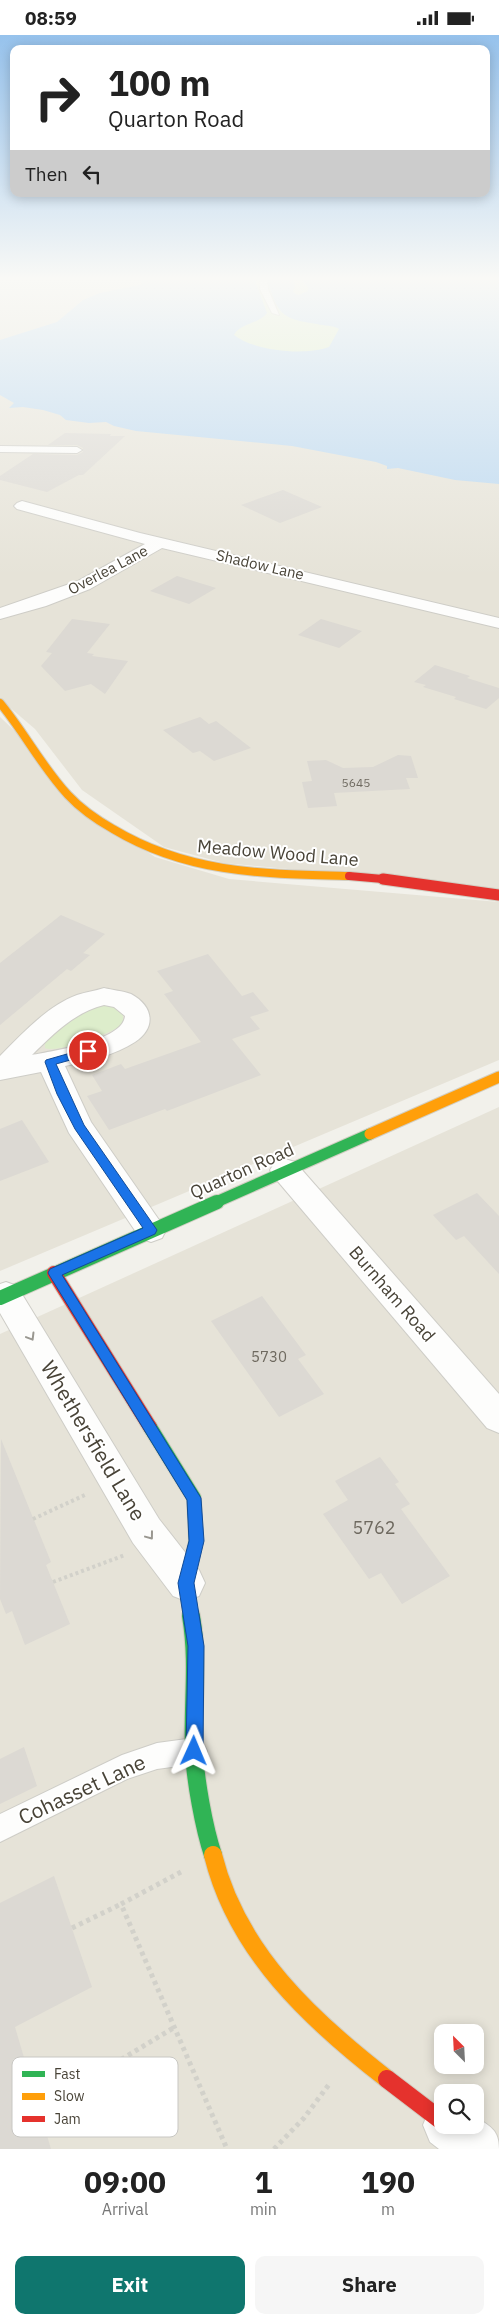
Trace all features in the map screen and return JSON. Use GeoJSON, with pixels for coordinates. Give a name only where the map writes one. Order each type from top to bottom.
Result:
{"type":"FeatureCollection","features":[{"type":"Feature","properties":{"kind":"street","name":"Shadow Lane"},"geometry":{"type":"LineString","coordinates":[[22,506],[159,543],[499,623]]}},
{"type":"Feature","properties":{"kind":"street","name":"Overlea Lane"},"geometry":{"type":"LineString","coordinates":[[0,614],[40,602],[84,585],[159,543]]}},
{"type":"Feature","properties":{"kind":"street","name":"Meadow Wood Lane"},"geometry":{"type":"LineString","coordinates":[[0,703],[14,719],[52,776],[79,805],[129,839],[158,854],[221,869],[399,880],[499,895]]}},
{"type":"Feature","properties":{"kind":"street"},"geometry":{"type":"LineString","coordinates":[[104,996],[122,998],[138,1014],[136,1025],[129,1034],[88,1051],[50,1062],[1,1071],[41,1032],[66,1011],[83,1001],[104,996]]}},
{"type":"Feature","properties":{"kind":"street"},"geometry":{"type":"LineString","coordinates":[[50,1062],[79,1126],[151,1230]]}},
{"type":"Feature","properties":{"kind":"street","name":"Quarton Road"},"geometry":{"type":"LineString","coordinates":[[3,1296],[499,1077]]}},
{"type":"Feature","properties":{"kind":"street","name":"Burnham Road"},"geometry":{"type":"LineString","coordinates":[[285,1171],[499,1418]]}},
{"type":"Feature","properties":{"kind":"street","name":"Whethersfield Lane"},"geometry":{"type":"LineString","coordinates":[[54,1273],[194,1498],[196,1541],[186,1583],[196,1646],[194,1751],[207,1838],[224,1892],[253,1946],[294,1999],[355,2055],[434,2115]]}},
{"type":"Feature","properties":{"kind":"street","name":"Whethersfield Lane"},"geometry":{"type":"LineString","coordinates":[[3,1296],[146,1531],[186,1583]]}},
{"type":"Feature","properties":{"kind":"street"},"geometry":{"type":"LineString","coordinates":[[459,2134],[479,2149]]}},
{"type":"Feature","properties":{"kind":"lane"},"geometry":{"type":"LineString","coordinates":[[0,449],[77,450]]}},
{"type":"Feature","properties":{"kind":"lane","name":"Cohasset Lane"},"geometry":{"type":"LineString","coordinates":[[0,1828],[122,1768],[156,1756],[194,1751]]}},
{"type":"Feature","properties":{"kind":"path"},"geometry":{"type":"LineString","coordinates":[[33,1519],[96,1490]]}},
{"type":"Feature","properties":{"kind":"path"},"geometry":{"type":"LineString","coordinates":[[53,1582],[130,1553]]}},
{"type":"Feature","properties":{"kind":"path"},"geometry":{"type":"LineString","coordinates":[[72,1928],[190,1867]]}},
{"type":"Feature","properties":{"kind":"path"},"geometry":{"type":"LineString","coordinates":[[121,1904],[227,2149]]}},
{"type":"Feature","properties":{"kind":"path"},"geometry":{"type":"LineString","coordinates":[[125,2057],[175,2027]]}},
{"type":"Feature","properties":{"kind":"path"},"geometry":{"type":"LineString","coordinates":[[274,2149],[304,2118],[334,2079]]}},
{"type":"Feature","properties":{"kind":"shaded area"},"geometry":{"type":"Polygon","coordinates":[[[0,379],[499,379],[499,889],[224,863],[164,847],[82,790],[35,729],[0,699],[0,379]]]}},
{"type":"Feature","properties":{"kind":"shaded area"},"geometry":{"type":"Polygon","coordinates":[[[0,717],[19,735],[70,800],[155,857],[229,879],[499,902],[499,1060],[0,1271],[0,717]]]}},
{"type":"Feature","properties":{"kind":"shaded area"},"geometry":{"type":"Polygon","coordinates":[[[499,1107],[499,2149],[0,2149],[0,1334],[499,1107]]]}},
{"type":"Feature","properties":{"kind":"green space"},"geometry":{"type":"Polygon","coordinates":[[[103,1004],[115,1007],[123,1013],[123,1025],[107,1033],[72,1045],[52,1049],[45,1048],[45,1041],[84,1010],[103,1004]]]}},
{"type":"Feature","properties":{"kind":"water"},"geometry":{"type":"Polygon","coordinates":[[[0,379],[499,379],[499,484],[455,480],[398,468],[387,469],[387,466],[376,462],[292,446],[136,431],[114,426],[106,422],[89,423],[66,420],[60,415],[43,410],[23,407],[9,408],[14,403],[0,395],[0,379]]]}},
{"type":"Feature","properties":{"kind":"building"},"geometry":{"type":"Polygon","coordinates":[[[65,433],[125,436],[83,475],[79,475],[47,492],[0,480],[0,476],[33,454],[77,455],[83,452],[83,448],[77,445],[48,445],[65,433]]]}},
{"type":"Feature","properties":{"kind":"building"},"geometry":{"type":"Polygon","coordinates":[[[283,490],[322,507],[280,523],[241,505],[283,490]]]}},
{"type":"Feature","properties":{"kind":"building"},"geometry":{"type":"Polygon","coordinates":[[[177,576],[216,588],[189,604],[150,591],[177,576]]]}},
{"type":"Feature","properties":{"kind":"building"},"geometry":{"type":"Polygon","coordinates":[[[72,619],[110,624],[87,653],[94,654],[92,656],[128,661],[105,694],[91,684],[65,691],[41,666],[52,653],[46,652],[72,619]]]}},
{"type":"Feature","properties":{"kind":"building"},"geometry":{"type":"Polygon","coordinates":[[[321,619],[362,631],[339,648],[298,635],[321,619]]]}},
{"type":"Feature","properties":{"kind":"building"},"geometry":{"type":"Polygon","coordinates":[[[435,665],[499,688],[499,698],[486,709],[454,699],[456,697],[423,687],[426,685],[414,682],[435,665]]]}},
{"type":"Feature","properties":{"kind":"building"},"geometry":{"type":"Polygon","coordinates":[[[200,717],[209,724],[216,721],[251,748],[214,761],[200,751],[193,753],[163,730],[200,717]]]}},
{"type":"Feature","properties":{"kind":"building"},"geometry":{"type":"Polygon","coordinates":[[[398,755],[411,756],[418,778],[406,778],[410,789],[334,793],[337,806],[308,808],[302,782],[312,781],[307,761],[326,760],[343,768],[373,767],[398,755]]]}},
{"type":"Feature","properties":{"kind":"building"},"geometry":{"type":"Polygon","coordinates":[[[61,915],[105,934],[83,953],[90,955],[71,971],[67,969],[0,1025],[0,963],[61,915]]]}},
{"type":"Feature","properties":{"kind":"building"},"geometry":{"type":"Polygon","coordinates":[[[208,954],[242,996],[253,992],[269,1011],[250,1017],[260,1029],[232,1039],[261,1075],[167,1111],[165,1109],[109,1130],[87,1096],[102,1091],[92,1075],[121,1064],[125,1069],[201,1042],[164,994],[173,991],[157,971],[208,954]]]}},
{"type":"Feature","properties":{"kind":"building"},"geometry":{"type":"Polygon","coordinates":[[[22,1120],[49,1162],[0,1181],[0,1129],[22,1120]]]}},
{"type":"Feature","properties":{"kind":"building"},"geometry":{"type":"Polygon","coordinates":[[[477,1193],[499,1216],[499,1274],[464,1236],[456,1240],[433,1215],[477,1193]]]}},
{"type":"Feature","properties":{"kind":"building"},"geometry":{"type":"Polygon","coordinates":[[[262,1296],[306,1355],[298,1359],[324,1394],[279,1417],[211,1321],[262,1296]]]}},
{"type":"Feature","properties":{"kind":"building"},"geometry":{"type":"Polygon","coordinates":[[[1,1439],[51,1562],[46,1565],[70,1624],[25,1645],[12,1611],[6,1614],[0,1599],[1,1439]]]}},
{"type":"Feature","properties":{"kind":"building"},"geometry":{"type":"Polygon","coordinates":[[[380,1457],[399,1482],[395,1484],[410,1504],[401,1509],[450,1576],[402,1604],[381,1573],[369,1579],[323,1514],[348,1500],[335,1481],[380,1457]]]}},
{"type":"Feature","properties":{"kind":"building"},"geometry":{"type":"Polygon","coordinates":[[[24,1747],[37,1786],[0,1804],[0,1759],[24,1747]]]}},
{"type":"Feature","properties":{"kind":"building"},"geometry":{"type":"Polygon","coordinates":[[[54,1876],[92,1987],[15,2027],[24,2057],[12,2057],[12,2137],[47,2137],[51,2149],[0,2149],[0,1903],[54,1876]]]}},
{"type":"Feature","properties":{"kind":"traffic: fast"},"geometry":{"type":"LineString","coordinates":[[0,1298],[370,1134]]}},
{"type":"Feature","properties":{"kind":"traffic: fast"},"geometry":{"type":"LineString","coordinates":[[150,1427],[194,1498],[196,1541],[186,1583],[196,1646],[194,1751],[207,1838],[213,1855]]}},
{"type":"Feature","properties":{"kind":"traffic: slow"},"geometry":{"type":"LineString","coordinates":[[0,703],[71,798],[80,807],[134,842],[163,854],[223,869],[285,874],[349,876]]}},
{"type":"Feature","properties":{"kind":"traffic: slow"},"geometry":{"type":"LineString","coordinates":[[370,1134],[499,1077]]}},
{"type":"Feature","properties":{"kind":"traffic: slow"},"geometry":{"type":"LineString","coordinates":[[213,1855],[222,1887],[237,1920],[272,1972],[293,1996],[338,2040],[387,2079]]}},
{"type":"Feature","properties":{"kind":"traffic: jam"},"geometry":{"type":"LineString","coordinates":[[349,876],[499,895]]}},
{"type":"Feature","properties":{"kind":"traffic: jam"},"geometry":{"type":"LineString","coordinates":[[54,1273],[150,1427]]}},
{"type":"Feature","properties":{"kind":"traffic: jam"},"geometry":{"type":"LineString","coordinates":[[387,2079],[434,2115]]}},
{"type":"Feature","properties":{"kind":"route"},"geometry":{"type":"LineString","coordinates":[[88,1051],[50,1062],[79,1126],[151,1230],[54,1273],[194,1498],[196,1541],[186,1583],[196,1646],[194,1751]]}}]}
